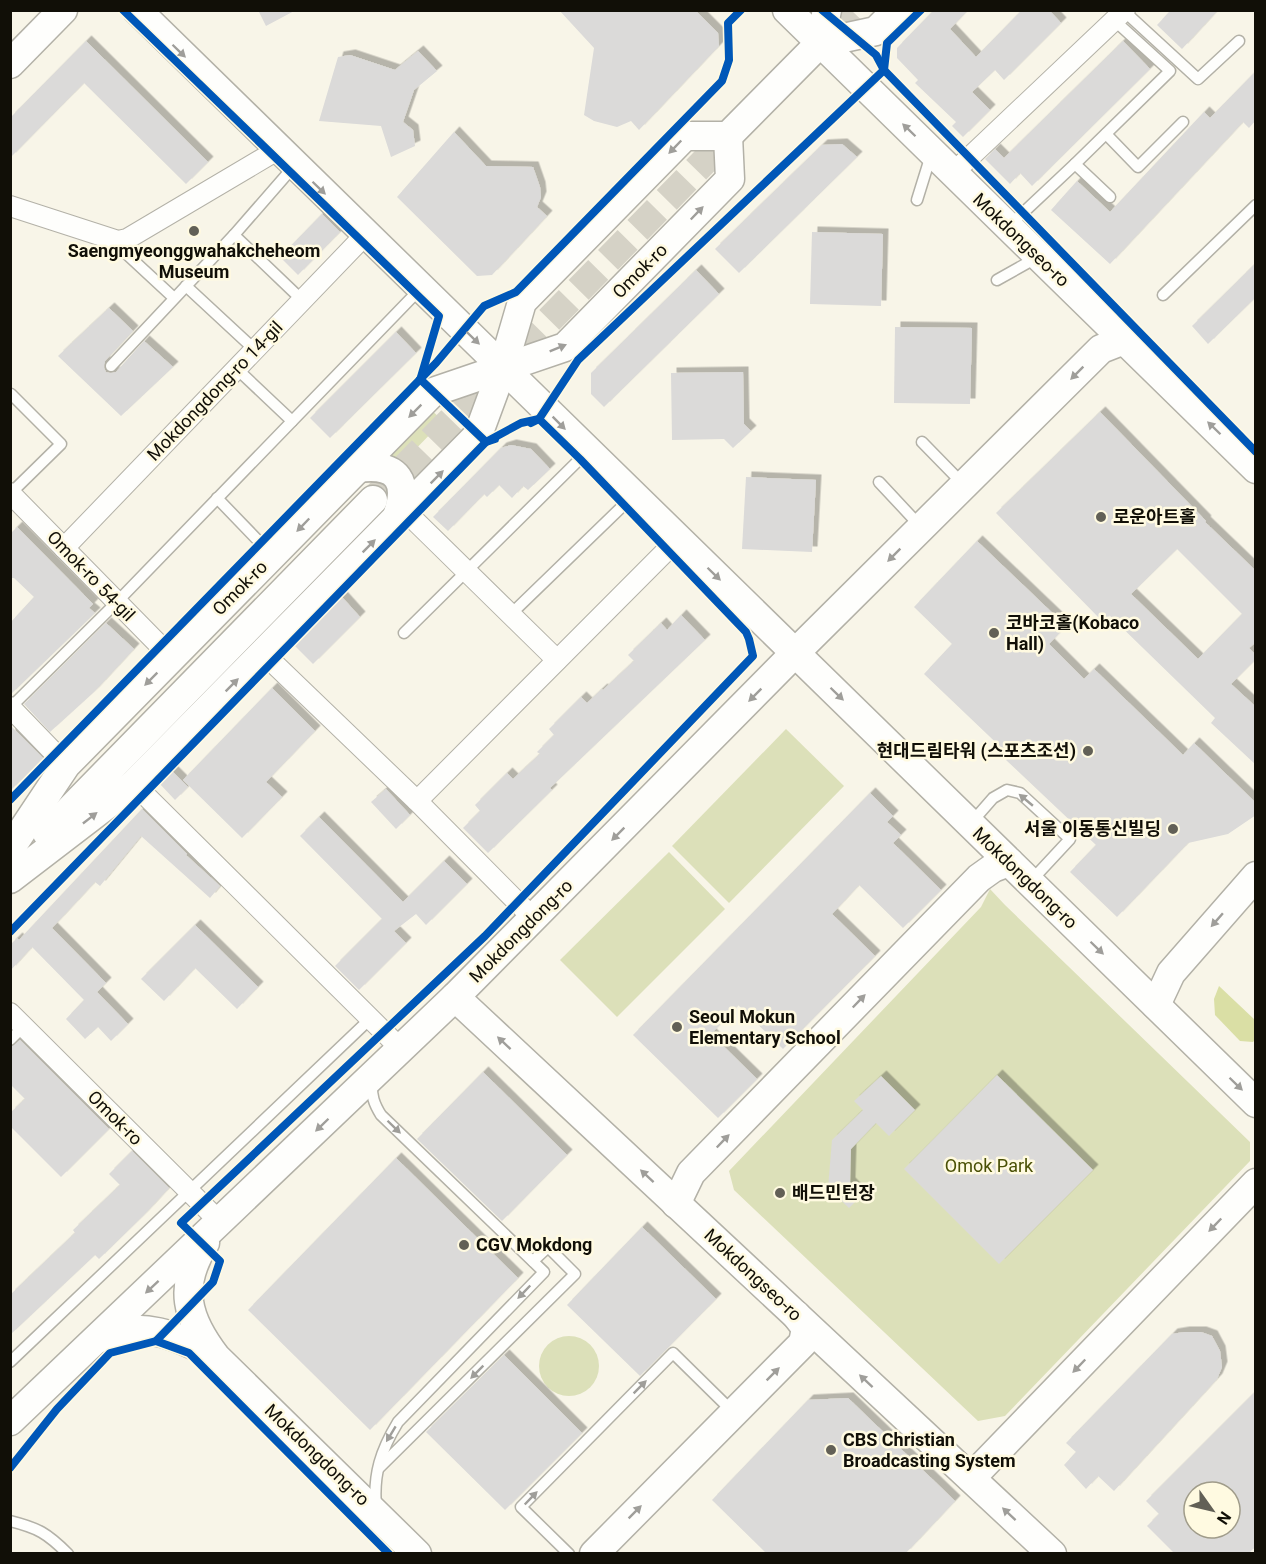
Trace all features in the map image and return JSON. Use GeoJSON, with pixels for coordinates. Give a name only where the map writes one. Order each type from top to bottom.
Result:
{"type":"FeatureCollection","features":[{"type":"Feature","properties":{"kind":"main road"},"geometry":{"type":"LineString","coordinates":[[10,64],[63,10]]}},
{"type":"Feature","properties":{"kind":"main road","name":"Mokdongdong-ro"},"geometry":{"type":"LineString","coordinates":[[137,10],[1256,1103]]}},
{"type":"Feature","properties":{"kind":"main road","name":"Mokdongseo-ro"},"geometry":{"type":"LineString","coordinates":[[787,10],[1256,469]]}},
{"type":"Feature","properties":{"kind":"main road"},"geometry":{"type":"LineString","coordinates":[[10,879],[134,784],[478,435],[503,367],[522,302],[685,136],[729,136],[819,43],[827,10]]}},
{"type":"Feature","properties":{"kind":"main road"},"geometry":{"type":"LineString","coordinates":[[819,43],[876,31],[897,10]]}},
{"type":"Feature","properties":{"kind":"main road","name":"Omok-ro"},"geometry":{"type":"LineString","coordinates":[[10,849],[66,765],[433,392],[565,347],[730,179],[729,136]]}},
{"type":"Feature","properties":{"kind":"main road"},"geometry":{"type":"LineString","coordinates":[[795,653],[1101,349],[1124,340]]}},
{"type":"Feature","properties":{"kind":"main road"},"geometry":{"type":"LineString","coordinates":[[358,468],[375,466],[388,470],[400,481],[403,489],[400,514]]}},
{"type":"Feature","properties":{"kind":"main road","name":"Omok-ro"},"geometry":{"type":"LineString","coordinates":[[10,869],[373,500]]}},
{"type":"Feature","properties":{"kind":"main road","name":"Mokdongdong-ro"},"geometry":{"type":"LineString","coordinates":[[10,1421],[455,997],[795,653]]}},
{"type":"Feature","properties":{"kind":"main road"},"geometry":{"type":"LineString","coordinates":[[676,1203],[691,1173],[979,878],[993,868],[1009,862]]}},
{"type":"Feature","properties":{"kind":"main road"},"geometry":{"type":"LineString","coordinates":[[1156,1005],[1171,973],[1256,876]]}},
{"type":"Feature","properties":{"kind":"main road","name":"Mokdongseo-ro"},"geometry":{"type":"LineString","coordinates":[[455,997],[1052,1554]]}},
{"type":"Feature","properties":{"kind":"main road"},"geometry":{"type":"LineString","coordinates":[[971,1478],[1256,1183]]}},
{"type":"Feature","properties":{"kind":"main road","name":"Mokdongdong-ro"},"geometry":{"type":"LineString","coordinates":[[230,1213],[204,1245],[189,1278],[187,1291],[192,1318],[203,1340],[216,1357],[417,1554]]}},
{"type":"Feature","properties":{"kind":"main road"},"geometry":{"type":"LineString","coordinates":[[594,1554],[803,1343],[806,1328],[796,1316]]}},
{"type":"Feature","properties":{"kind":"main road","name":"Mokdongdong-ro"},"geometry":{"type":"LineString","coordinates":[[96,1340],[113,1332],[127,1329],[156,1331],[190,1343],[216,1357]]}},
{"type":"Feature","properties":{"kind":"street"},"geometry":{"type":"LineString","coordinates":[[953,173],[1121,14]]}},
{"type":"Feature","properties":{"kind":"street"},"geometry":{"type":"LineString","coordinates":[[10,206],[118,241],[127,239],[287,157]]}},
{"type":"Feature","properties":{"kind":"street","name":"Mokdongdong-ro 14-gil"},"geometry":{"type":"LineString","coordinates":[[64,548],[366,234]]}},
{"type":"Feature","properties":{"kind":"street","name":"Omok-ro 54-gil"},"geometry":{"type":"LineString","coordinates":[[11,494],[172,658]]}},
{"type":"Feature","properties":{"kind":"street"},"geometry":{"type":"LineString","coordinates":[[400,514],[466,572],[557,660]]}},
{"type":"Feature","properties":{"kind":"street"},"geometry":{"type":"LineString","coordinates":[[417,801],[678,539]]}},
{"type":"Feature","properties":{"kind":"street"},"geometry":{"type":"LineString","coordinates":[[263,653],[417,801],[534,919]]}},
{"type":"Feature","properties":{"kind":"street"},"geometry":{"type":"LineString","coordinates":[[11,707],[66,765]]}},
{"type":"Feature","properties":{"kind":"street"},"geometry":{"type":"LineString","coordinates":[[134,784],[401,1049]]}},
{"type":"Feature","properties":{"kind":"street","name":"Omok-ro"},"geometry":{"type":"LineString","coordinates":[[15,1026],[190,1192],[230,1213]]}},
{"type":"Feature","properties":{"kind":"lane"},"geometry":{"type":"LineString","coordinates":[[1121,14],[1198,79],[1239,41]]}},
{"type":"Feature","properties":{"kind":"lane"},"geometry":{"type":"LineString","coordinates":[[1008,227],[1170,71],[1121,14]]}},
{"type":"Feature","properties":{"kind":"lane"},"geometry":{"type":"LineString","coordinates":[[1106,134],[1138,168],[1183,122]]}},
{"type":"Feature","properties":{"kind":"lane"},"geometry":{"type":"LineString","coordinates":[[917,201],[932,152]]}},
{"type":"Feature","properties":{"kind":"lane"},"geometry":{"type":"LineString","coordinates":[[111,366],[234,235],[287,157]]}},
{"type":"Feature","properties":{"kind":"lane"},"geometry":{"type":"LineString","coordinates":[[1075,164],[1110,198]]}},
{"type":"Feature","properties":{"kind":"lane"},"geometry":{"type":"LineString","coordinates":[[1163,295],[1256,205]]}},
{"type":"Feature","properties":{"kind":"lane"},"geometry":{"type":"LineString","coordinates":[[234,235],[302,300]]}},
{"type":"Feature","properties":{"kind":"lane"},"geometry":{"type":"LineString","coordinates":[[118,241],[119,247],[174,298]]}},
{"type":"Feature","properties":{"kind":"lane"},"geometry":{"type":"LineString","coordinates":[[997,280],[1038,257]]}},
{"type":"Feature","properties":{"kind":"lane"},"geometry":{"type":"LineString","coordinates":[[186,286],[255,350]]}},
{"type":"Feature","properties":{"kind":"lane"},"geometry":{"type":"LineString","coordinates":[[11,707],[117,602],[422,288]]}},
{"type":"Feature","properties":{"kind":"lane"},"geometry":{"type":"LineString","coordinates":[[237,369],[292,421]]}},
{"type":"Feature","properties":{"kind":"lane","name":"Omok-ro 54-gil"},"geometry":{"type":"LineString","coordinates":[[11,394],[61,444],[11,494]]}},
{"type":"Feature","properties":{"kind":"lane"},"geometry":{"type":"LineString","coordinates":[[922,442],[964,485]]}},
{"type":"Feature","properties":{"kind":"lane"},"geometry":{"type":"LineString","coordinates":[[404,633],[588,451]]}},
{"type":"Feature","properties":{"kind":"lane"},"geometry":{"type":"LineString","coordinates":[[879,482],[922,528]]}},
{"type":"Feature","properties":{"kind":"lane"},"geometry":{"type":"LineString","coordinates":[[510,615],[634,495]]}},
{"type":"Feature","properties":{"kind":"lane"},"geometry":{"type":"LineString","coordinates":[[217,498],[273,556]]}},
{"type":"Feature","properties":{"kind":"lane"},"geometry":{"type":"LineString","coordinates":[[970,824],[993,798],[1007,790],[1020,794],[1070,838],[1030,882]]}},
{"type":"Feature","properties":{"kind":"lane"},"geometry":{"type":"LineString","coordinates":[[10,1362],[370,1019]]}},
{"type":"Feature","properties":{"kind":"lane"},"geometry":{"type":"LineString","coordinates":[[373,1076],[373,1098],[375,1107],[381,1115],[544,1272],[398,1422],[385,1443],[377,1470],[376,1514]]}},
{"type":"Feature","properties":{"kind":"lane"},"geometry":{"type":"LineString","coordinates":[[377,1470],[576,1274],[548,1246],[533,1261]]}},
{"type":"Feature","properties":{"kind":"lane"},"geometry":{"type":"LineString","coordinates":[[569,1554],[521,1507],[673,1353],[734,1413]]}},
{"type":"Feature","properties":{"kind":"lane"},"geometry":{"type":"LineString","coordinates":[[10,1521],[43,1531],[68,1554]]}},
{"type":"Feature","properties":{"kind":"green space"},"geometry":{"type":"Polygon","coordinates":[[[426,405],[443,421],[402,463],[387,452],[426,405]]]}},
{"type":"Feature","properties":{"kind":"green space"},"geometry":{"type":"Polygon","coordinates":[[[786,729],[844,786],[729,903],[672,846],[786,729]]]}},
{"type":"Feature","properties":{"kind":"green space"},"geometry":{"type":"Polygon","coordinates":[[[669,852],[725,909],[617,1017],[560,960],[669,852]]]}},
{"type":"Feature","properties":{"kind":"green space","name":"Omok Park"},"geometry":{"type":"Polygon","coordinates":[[[990,889],[1250,1142],[1250,1161],[1005,1416],[978,1421],[734,1190],[729,1171],[981,907],[990,889]]]}},
{"type":"Feature","properties":{"kind":"green space"},"geometry":{"type":"Polygon","coordinates":[[[1219,986],[1255,1020],[1255,1040],[1253,1042],[1240,1041],[1215,1015],[1214,999],[1219,986]]]}},
{"type":"Feature","properties":{"kind":"green space"},"geometry":{"type":"Polygon","coordinates":[[[569,1336],[581,1338],[594,1349],[599,1366],[597,1378],[586,1391],[569,1396],[557,1394],[544,1383],[539,1366],[541,1354],[552,1341],[569,1336]]]}},
{"type":"Feature","properties":{"kind":"building"},"geometry":{"type":"Polygon","coordinates":[[[258,10],[296,10],[266,26],[258,10]]]}},
{"type":"Feature","properties":{"kind":"building"},"geometry":{"type":"Polygon","coordinates":[[[559,10],[695,10],[718,33],[719,46],[639,130],[631,121],[617,127],[594,121],[584,115],[594,48],[559,10]]]}},
{"type":"Feature","properties":{"kind":"building"},"geometry":{"type":"Polygon","coordinates":[[[934,10],[968,10],[950,29],[976,57],[1022,10],[1049,10],[1061,23],[1004,80],[995,70],[972,92],[990,110],[963,137],[952,126],[956,122],[915,83],[918,80],[897,58],[897,48],[934,10]]]}},
{"type":"Feature","properties":{"kind":"building"},"geometry":{"type":"Polygon","coordinates":[[[1171,10],[1218,10],[1182,49],[1157,25],[1171,10]]]}},
{"type":"Feature","properties":{"kind":"building"},"geometry":{"type":"Polygon","coordinates":[[[86,41],[208,162],[186,184],[84,83],[10,158],[10,118],[86,41]]]}},
{"type":"Feature","properties":{"kind":"building"},"geometry":{"type":"Polygon","coordinates":[[[1123,41],[1150,69],[1032,186],[1020,173],[1010,184],[985,159],[995,149],[1004,158],[1123,41]]]}},
{"type":"Feature","properties":{"kind":"building"},"geometry":{"type":"Polygon","coordinates":[[[418,51],[437,71],[414,90],[403,122],[413,130],[415,146],[391,157],[381,126],[319,121],[338,57],[350,55],[395,70],[418,51]]]}},
{"type":"Feature","properties":{"kind":"building"},"geometry":{"type":"Polygon","coordinates":[[[1256,71],[1256,120],[1249,128],[1243,122],[1110,264],[1051,210],[1077,181],[1110,212],[1204,112],[1210,118],[1256,71]]]}},
{"type":"Feature","properties":{"kind":"building"},"geometry":{"type":"Polygon","coordinates":[[[454,132],[486,166],[533,167],[540,187],[541,197],[537,207],[547,216],[492,275],[477,276],[397,197],[454,132]]]}},
{"type":"Feature","properties":{"kind":"building"},"geometry":{"type":"Polygon","coordinates":[[[842,144],[857,157],[739,273],[715,249],[822,145],[842,144]]]}},
{"type":"Feature","properties":{"kind":"building"},"geometry":{"type":"Polygon","coordinates":[[[322,214],[340,232],[298,275],[280,257],[322,214]]]}},
{"type":"Feature","properties":{"kind":"building"},"geometry":{"type":"Polygon","coordinates":[[[812,232],[883,234],[881,306],[810,304],[812,232]]]}},
{"type":"Feature","properties":{"kind":"building"},"geometry":{"type":"Polygon","coordinates":[[[1256,263],[1256,297],[1208,344],[1192,326],[1256,263]]]}},
{"type":"Feature","properties":{"kind":"building"},"geometry":{"type":"Polygon","coordinates":[[[696,270],[719,294],[604,407],[591,394],[591,373],[696,270]]]}},
{"type":"Feature","properties":{"kind":"building"},"geometry":{"type":"Polygon","coordinates":[[[109,308],[133,331],[105,361],[106,372],[116,372],[144,341],[173,367],[121,416],[58,356],[109,308]]]}},
{"type":"Feature","properties":{"kind":"building"},"geometry":{"type":"Polygon","coordinates":[[[895,327],[972,328],[970,404],[894,403],[895,327]]]}},
{"type":"Feature","properties":{"kind":"building"},"geometry":{"type":"Polygon","coordinates":[[[396,332],[416,353],[330,438],[310,418],[396,332]]]}},
{"type":"Feature","properties":{"kind":"building"},"geometry":{"type":"Polygon","coordinates":[[[743,372],[744,424],[751,431],[733,448],[724,439],[672,440],[671,373],[743,372]]]}},
{"type":"Feature","properties":{"kind":"building","name":"로운아트홀"},"geometry":{"type":"Polygon","coordinates":[[[1100,412],[1205,522],[1256,571],[1256,642],[1249,648],[1256,655],[1256,659],[1231,684],[1256,707],[1256,765],[1211,723],[1215,718],[1109,615],[1103,622],[996,513],[1100,412]],[[1177,549],[1131,594],[1198,659],[1242,614],[1177,549]]]}},
{"type":"Feature","properties":{"kind":"building"},"geometry":{"type":"Polygon","coordinates":[[[511,445],[531,449],[550,469],[528,490],[523,486],[512,498],[499,485],[487,497],[484,494],[448,531],[433,517],[501,448],[511,445]]]}},
{"type":"Feature","properties":{"kind":"building"},"geometry":{"type":"Polygon","coordinates":[[[746,477],[816,480],[812,552],[742,549],[746,477]]]}},
{"type":"Feature","properties":{"kind":"building"},"geometry":{"type":"Polygon","coordinates":[[[17,527],[93,604],[89,608],[95,613],[10,695],[10,623],[34,597],[14,578],[10,578],[10,534],[17,527]]]}},
{"type":"Feature","properties":{"kind":"building"},"geometry":{"type":"Polygon","coordinates":[[[977,541],[1066,626],[1049,644],[1084,679],[1094,669],[1183,755],[1194,743],[1256,803],[1256,815],[1228,834],[1188,843],[1117,917],[1070,872],[1096,845],[1006,760],[1010,756],[924,674],[952,644],[914,607],[977,541]]]}},
{"type":"Feature","properties":{"kind":"building"},"geometry":{"type":"Polygon","coordinates":[[[342,597],[360,617],[313,664],[294,645],[342,597]]]}},
{"type":"Feature","properties":{"kind":"building"},"geometry":{"type":"Polygon","coordinates":[[[681,615],[705,640],[550,788],[552,790],[488,853],[463,828],[480,811],[475,805],[507,773],[513,779],[540,754],[537,752],[554,735],[549,729],[581,697],[587,703],[634,661],[628,655],[661,623],[667,630],[681,615]]]}},
{"type":"Feature","properties":{"kind":"building"},"geometry":{"type":"Polygon","coordinates":[[[106,623],[134,649],[94,692],[50,732],[24,704],[106,623]]]}},
{"type":"Feature","properties":{"kind":"building"},"geometry":{"type":"Polygon","coordinates":[[[272,688],[315,731],[266,782],[282,797],[242,838],[183,780],[272,688]]]}},
{"type":"Feature","properties":{"kind":"building"},"geometry":{"type":"Polygon","coordinates":[[[10,725],[43,758],[10,791],[10,725]]]}},
{"type":"Feature","properties":{"kind":"building"},"geometry":{"type":"Polygon","coordinates":[[[172,771],[188,787],[175,800],[159,783],[172,771]]]}},
{"type":"Feature","properties":{"kind":"building"},"geometry":{"type":"Polygon","coordinates":[[[386,789],[410,815],[396,829],[371,802],[386,789]]]}},
{"type":"Feature","properties":{"kind":"building"},"geometry":{"type":"Polygon","coordinates":[[[870,793],[893,816],[887,822],[901,835],[893,843],[941,890],[903,928],[859,885],[832,914],[875,956],[783,1049],[738,1005],[711,1034],[757,1079],[718,1118],[633,1035],[870,793]]]}},
{"type":"Feature","properties":{"kind":"building"},"geometry":{"type":"Polygon","coordinates":[[[142,809],[186,855],[220,886],[210,898],[141,836],[100,886],[95,882],[52,928],[106,983],[97,992],[128,1024],[111,1041],[98,1027],[85,1039],[66,1019],[84,1000],[32,947],[10,971],[10,945],[17,938],[19,940],[142,809]]]}},
{"type":"Feature","properties":{"kind":"building"},"geometry":{"type":"Polygon","coordinates":[[[319,817],[403,902],[444,861],[467,884],[426,925],[416,914],[394,931],[406,943],[359,990],[335,966],[382,919],[300,836],[319,817]]]}},
{"type":"Feature","properties":{"kind":"building"},"geometry":{"type":"Polygon","coordinates":[[[195,925],[258,987],[237,1009],[195,968],[164,1001],[141,979],[195,925]]]}},
{"type":"Feature","properties":{"kind":"building"},"geometry":{"type":"Polygon","coordinates":[[[20,1040],[109,1129],[61,1177],[10,1126],[10,1113],[25,1099],[10,1084],[10,1047],[20,1040]]]}},
{"type":"Feature","properties":{"kind":"building"},"geometry":{"type":"Polygon","coordinates":[[[483,1072],[567,1155],[502,1221],[417,1139],[483,1072]]]}},
{"type":"Feature","properties":{"kind":"building"},"geometry":{"type":"Polygon","coordinates":[[[997,1075],[1093,1170],[999,1264],[904,1169],[997,1075]]]}},
{"type":"Feature","properties":{"kind":"building"},"geometry":{"type":"Polygon","coordinates":[[[881,1076],[915,1110],[889,1136],[876,1123],[851,1149],[850,1183],[862,1195],[849,1208],[828,1188],[832,1140],[863,1110],[854,1101],[881,1076]]]}},
{"type":"Feature","properties":{"kind":"building"},"geometry":{"type":"Polygon","coordinates":[[[132,1151],[169,1188],[99,1259],[95,1255],[10,1335],[10,1295],[75,1233],[73,1230],[120,1185],[109,1174],[132,1151]]]}},
{"type":"Feature","properties":{"kind":"building"},"geometry":{"type":"Polygon","coordinates":[[[396,1158],[518,1278],[370,1430],[248,1310],[396,1158]]]}},
{"type":"Feature","properties":{"kind":"building"},"geometry":{"type":"Polygon","coordinates":[[[642,1227],[716,1299],[640,1376],[567,1305],[642,1227]]]}},
{"type":"Feature","properties":{"kind":"building"},"geometry":{"type":"Polygon","coordinates":[[[1201,1332],[1212,1336],[1220,1351],[1222,1367],[1217,1379],[1114,1491],[1098,1476],[1086,1489],[1064,1465],[1076,1452],[1066,1443],[1172,1334],[1201,1332]]]}},
{"type":"Feature","properties":{"kind":"building"},"geometry":{"type":"Polygon","coordinates":[[[504,1355],[582,1433],[505,1510],[426,1432],[504,1355]]]}},
{"type":"Feature","properties":{"kind":"building"},"geometry":{"type":"Polygon","coordinates":[[[1256,1391],[1256,1546],[1248,1554],[1175,1554],[1147,1526],[1159,1514],[1146,1501],[1256,1391]]]}},
{"type":"Feature","properties":{"kind":"building","name":"CBS Christian Broadcasting System"},"geometry":{"type":"Polygon","coordinates":[[[848,1398],[955,1501],[905,1554],[767,1554],[712,1500],[808,1400],[848,1398]]]}},
{"type":"Feature","properties":{"kind":"tunnel"},"geometry":{"type":"LineString","coordinates":[[813,50],[851,10]]}},
{"type":"Feature","properties":{"kind":"tunnel"},"geometry":{"type":"LineString","coordinates":[[373,500],[741,124]]}},
{"type":"Feature","properties":{"kind":"cycle path"},"geometry":{"type":"LineString","coordinates":[[123,10],[439,316],[421,377]]}},
{"type":"Feature","properties":{"kind":"cycle path"},"geometry":{"type":"LineString","coordinates":[[10,800],[436,363],[484,306],[516,292],[722,81],[729,60],[728,23],[741,10]]}},
{"type":"Feature","properties":{"kind":"cycle path"},"geometry":{"type":"LineString","coordinates":[[822,10],[876,55],[884,70],[1256,452]]}},
{"type":"Feature","properties":{"kind":"cycle path"},"geometry":{"type":"LineString","coordinates":[[531,423],[539,419],[578,360],[884,70],[887,43],[921,10]]}},
{"type":"Feature","properties":{"kind":"cycle path"},"geometry":{"type":"LineString","coordinates":[[10,1468],[57,1409],[110,1353],[156,1341],[213,1282],[220,1261],[181,1223],[485,936],[753,656],[746,632],[539,419],[521,423],[486,442],[420,379]]}},
{"type":"Feature","properties":{"kind":"cycle path"},"geometry":{"type":"LineString","coordinates":[[10,932],[486,442],[495,439]]}},
{"type":"Feature","properties":{"kind":"cycle path"},"geometry":{"type":"LineString","coordinates":[[156,1341],[189,1353],[389,1554]]}},
{"type":"Feature","properties":{"kind":"place","name":"Saengmyeonggwahakcheheom Museum"},"geometry":{"type":"Point","coordinates":[194,231]}},
{"type":"Feature","properties":{"kind":"place","name":"로운아트홀"},"geometry":{"type":"Point","coordinates":[1101,517]}},
{"type":"Feature","properties":{"kind":"place","name":"코바코홀(Kobaco Hall)"},"geometry":{"type":"Point","coordinates":[994,633]}},
{"type":"Feature","properties":{"kind":"place","name":"현대드림타워 (스포츠조선)"},"geometry":{"type":"Point","coordinates":[1088,751]}},
{"type":"Feature","properties":{"kind":"place","name":"서울 이동통신빌딩"},"geometry":{"type":"Point","coordinates":[1173,829]}},
{"type":"Feature","properties":{"kind":"place","name":"Seoul Mokun Elementary School"},"geometry":{"type":"Point","coordinates":[677,1027]}},
{"type":"Feature","properties":{"kind":"place","name":"배드민턴장"},"geometry":{"type":"Point","coordinates":[780,1193]}},
{"type":"Feature","properties":{"kind":"place","name":"CGV Mokdong"},"geometry":{"type":"Point","coordinates":[464,1245]}},
{"type":"Feature","properties":{"kind":"place","name":"CBS Christian Broadcasting System"},"geometry":{"type":"Point","coordinates":[831,1450]}}]}
